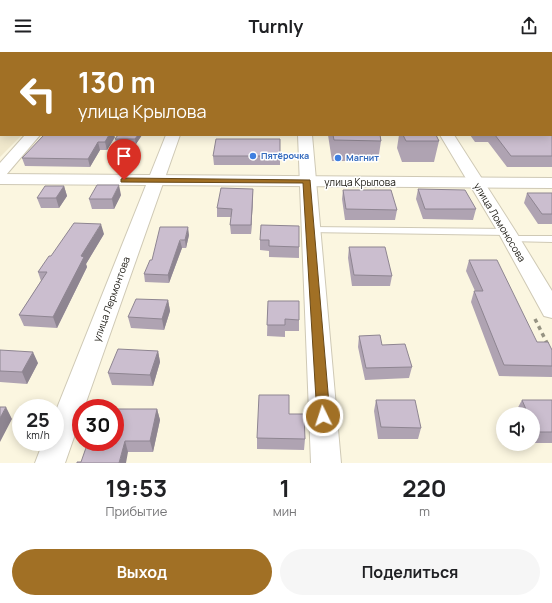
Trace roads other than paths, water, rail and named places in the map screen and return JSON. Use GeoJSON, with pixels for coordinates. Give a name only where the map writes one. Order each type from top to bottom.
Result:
{"type":"FeatureCollection","features":[{"type":"Feature","properties":{"kind":"main road","name":"улица Крылова"},"geometry":{"type":"LineString","coordinates":[[0,179],[552,183]]}},
{"type":"Feature","properties":{"kind":"street"},"geometry":{"type":"LineString","coordinates":[[0,172],[32,136]]}},
{"type":"Feature","properties":{"kind":"street","name":"улица Лермонтова"},"geometry":{"type":"LineString","coordinates":[[50,463],[173,136]]}},
{"type":"Feature","properties":{"kind":"street"},"geometry":{"type":"LineString","coordinates":[[305,136],[326,463]]}},
{"type":"Feature","properties":{"kind":"street","name":"улица Ломоносова"},"geometry":{"type":"LineString","coordinates":[[448,136],[509,235],[552,310]]}},
{"type":"Feature","properties":{"kind":"lane"},"geometry":{"type":"LineString","coordinates":[[310,230],[509,235],[552,239]]}},
{"type":"Feature","properties":{"kind":"place","name":"Пятёрочка"},"geometry":{"type":"Point","coordinates":[253,156]}},
{"type":"Feature","properties":{"kind":"place","name":"Магнит"},"geometry":{"type":"Point","coordinates":[338,158]}}]}
